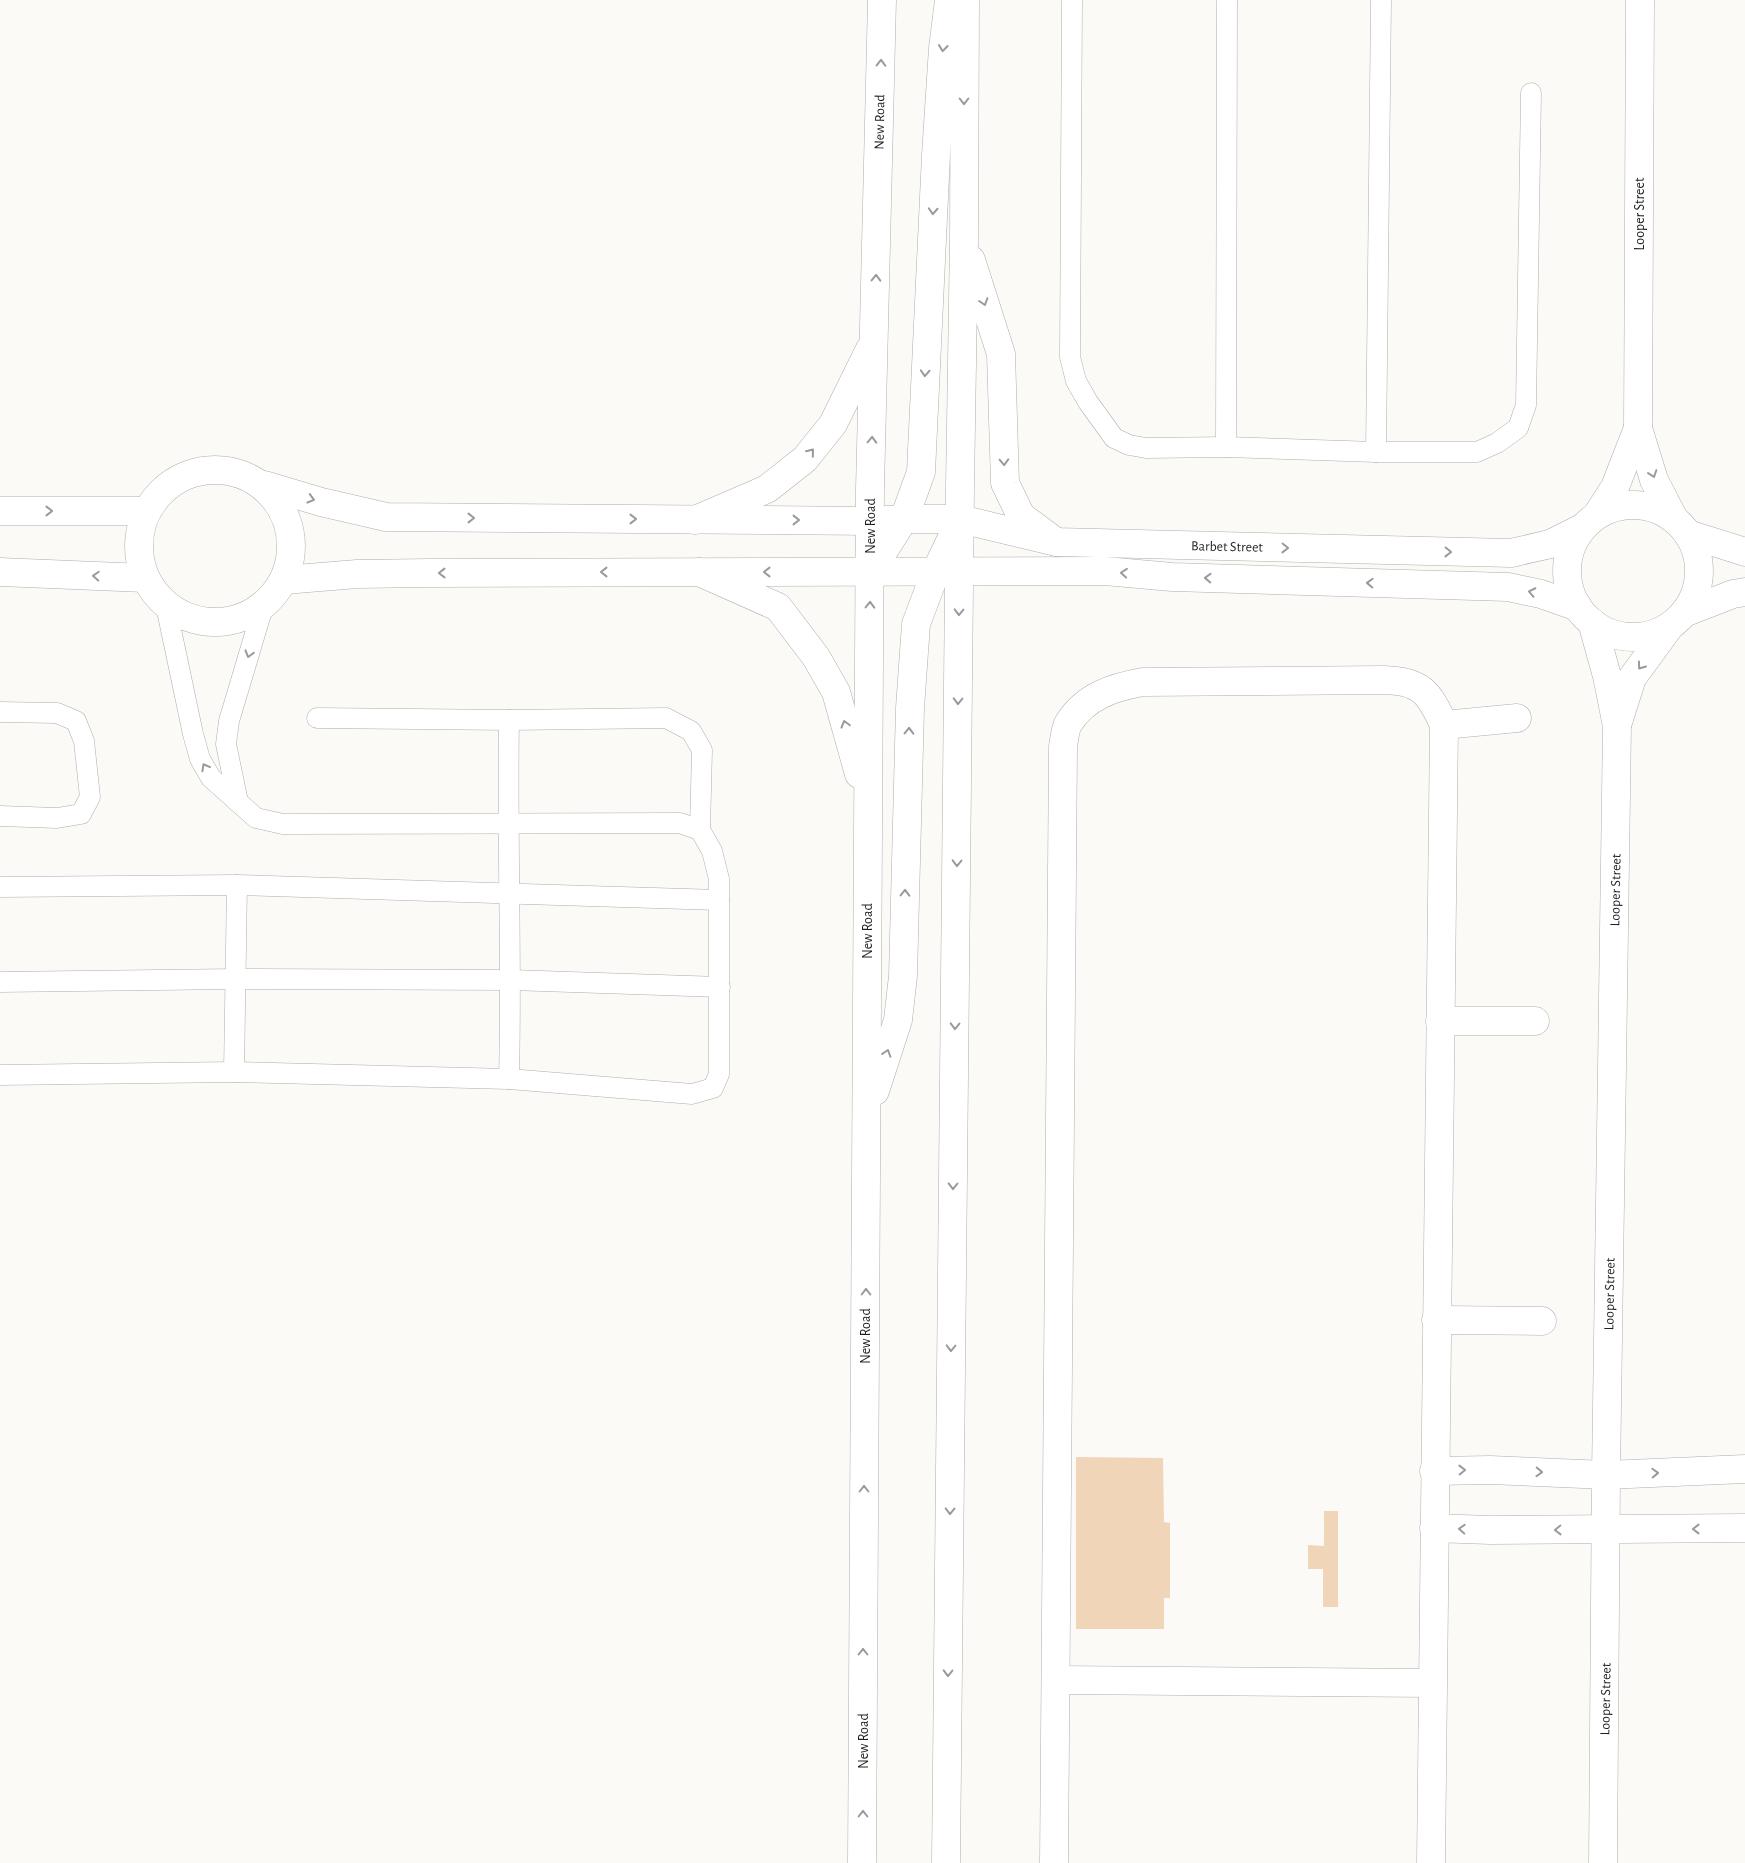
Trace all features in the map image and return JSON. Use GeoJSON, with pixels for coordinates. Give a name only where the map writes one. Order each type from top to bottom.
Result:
{"type":"FeatureCollection","features":[{"type":"Feature","properties":{"kind":"street","name":"New Road"},"geometry":{"type":"LineString","coordinates":[[862,1863],[870,489],[882,0]]}},
{"type":"Feature","properties":{"kind":"street"},"geometry":{"type":"LineString","coordinates":[[870,573],[904,519],[921,472],[937,146],[943,48],[949,0]]}},
{"type":"Feature","properties":{"kind":"street"},"geometry":{"type":"LineString","coordinates":[[946,1863],[948,571],[960,519],[965,0]]}},
{"type":"Feature","properties":{"kind":"street","name":"Looper Street"},"geometry":{"type":"LineString","coordinates":[[1640,0],[1638,428],[1654,480],[1681,527]]}},
{"type":"Feature","properties":{"kind":"street"},"geometry":{"type":"LineString","coordinates":[[964,239],[1001,354],[1005,483],[1021,516],[1056,542]]}},
{"type":"Feature","properties":{"kind":"street"},"geometry":{"type":"LineString","coordinates":[[695,520],[767,489],[805,459],[833,424],[875,340]]}},
{"type":"Feature","properties":{"kind":"street","name":"Looper Street"},"geometry":{"type":"LineString","coordinates":[[1589,522],[1615,487],[1638,428]]}},
{"type":"Feature","properties":{"kind":"street"},"geometry":{"type":"LineString","coordinates":[[199,470],[233,470],[264,485],[285,513],[292,546],[284,580],[262,607],[232,622],[197,621],[166,606],[145,578],[138,545],[146,511],[167,484],[199,470]]}},
{"type":"Feature","properties":{"kind":"street","name":"Barbet Street"},"geometry":{"type":"LineString","coordinates":[[264,485],[321,502],[386,517],[871,521],[960,519],[1056,542],[1511,553],[1550,544],[1589,522]]}},
{"type":"Feature","properties":{"kind":"street"},"geometry":{"type":"LineString","coordinates":[[1585,615],[1570,588],[1566,568],[1572,547],[1589,522],[1616,507],[1636,504],[1657,508],[1681,527],[1745,552]]}},
{"type":"Feature","properties":{"kind":"street"},"geometry":{"type":"LineString","coordinates":[[0,511],[146,511]]}},
{"type":"Feature","properties":{"kind":"street"},"geometry":{"type":"LineString","coordinates":[[1677,619],[1695,594],[1699,571],[1697,554],[1681,527]]}},
{"type":"Feature","properties":{"kind":"street"},"geometry":{"type":"LineString","coordinates":[[866,1116],[898,1020],[903,976],[910,708],[916,624],[948,571]]}},
{"type":"Feature","properties":{"kind":"street"},"geometry":{"type":"LineString","coordinates":[[284,580],[376,574],[1105,571],[1172,577],[1508,587],[1541,594],[1585,615],[1610,634],[1630,637],[1650,634],[1677,619],[1732,594],[1745,592]]}},
{"type":"Feature","properties":{"kind":"street"},"geometry":{"type":"LineString","coordinates":[[0,572],[145,578]]}},
{"type":"Feature","properties":{"kind":"street"},"geometry":{"type":"LineString","coordinates":[[699,572],[778,607],[816,658],[836,692],[868,804]]}},
{"type":"Feature","properties":{"kind":"street","name":"Looper Street"},"geometry":{"type":"LineString","coordinates":[[1585,615],[1607,676],[1617,726],[1606,1475],[1603,1863]]}},
{"type":"Feature","properties":{"kind":"street","name":"Looper Street"},"geometry":{"type":"LineString","coordinates":[[1617,726],[1632,678],[1677,619]]}},
{"type":"Feature","properties":{"kind":"street"},"geometry":{"type":"LineString","coordinates":[[1054,1863],[1062,767],[1063,747],[1068,725],[1083,707],[1097,695],[1118,686],[1143,682],[1384,680],[1402,680],[1422,689],[1435,705],[1444,724],[1430,1863]]}},
{"type":"Feature","properties":{"kind":"street"},"geometry":{"type":"LineString","coordinates":[[1444,724],[1517,718]]}},
{"type":"Feature","properties":{"kind":"street"},"geometry":{"type":"LineString","coordinates":[[1440,1021],[1535,1020]]}},
{"type":"Feature","properties":{"kind":"street"},"geometry":{"type":"LineString","coordinates":[[1436,1320],[1542,1321]]}},
{"type":"Feature","properties":{"kind":"street"},"geometry":{"type":"LineString","coordinates":[[1434,1471],[1490,1470],[1606,1475],[1745,1469]]}},
{"type":"Feature","properties":{"kind":"street"},"geometry":{"type":"LineString","coordinates":[[1434,1528],[1490,1530],[1745,1528]]}},
{"type":"Feature","properties":{"kind":"street"},"geometry":{"type":"LineString","coordinates":[[1056,1680],[1432,1684]]}},
{"type":"Feature","properties":{"kind":"lane"},"geometry":{"type":"LineString","coordinates":[[1072,0],[1070,356],[1076,381],[1088,402],[1114,438],[1129,445],[1146,448],[1226,447],[1376,452],[1478,452],[1497,443],[1518,428],[1526,405],[1531,93]]}},
{"type":"Feature","properties":{"kind":"lane"},"geometry":{"type":"LineString","coordinates":[[1226,447],[1227,0]]}},
{"type":"Feature","properties":{"kind":"lane"},"geometry":{"type":"LineString","coordinates":[[1376,452],[1381,0]]}},
{"type":"Feature","properties":{"kind":"lane"},"geometry":{"type":"LineString","coordinates":[[166,606],[200,759],[211,778],[256,818],[283,824],[680,823],[700,830]]}},
{"type":"Feature","properties":{"kind":"lane"},"geometry":{"type":"LineString","coordinates":[[238,802],[226,744],[228,728],[262,607]]}},
{"type":"Feature","properties":{"kind":"lane"},"geometry":{"type":"LineString","coordinates":[[0,712],[57,713],[76,721],[84,741],[90,797],[81,814],[57,818],[0,816]]}},
{"type":"Feature","properties":{"kind":"lane"},"geometry":{"type":"LineString","coordinates":[[0,1075],[234,1072],[510,1079],[692,1094],[713,1088],[719,1074],[720,880],[712,850],[700,830],[702,750],[691,731],[666,718],[509,720],[318,718]]}},
{"type":"Feature","properties":{"kind":"lane"},"geometry":{"type":"LineString","coordinates":[[509,720],[510,1079]]}},
{"type":"Feature","properties":{"kind":"lane"},"geometry":{"type":"LineString","coordinates":[[0,887],[237,885],[719,900]]}},
{"type":"Feature","properties":{"kind":"lane"},"geometry":{"type":"LineString","coordinates":[[234,1072],[237,885]]}},
{"type":"Feature","properties":{"kind":"lane"},"geometry":{"type":"LineString","coordinates":[[0,982],[235,979],[511,980],[720,988]]}},
{"type":"Feature","properties":{"kind":"shaded area"},"geometry":{"type":"Polygon","coordinates":[[[1076,1457],[1163,1458],[1164,1522],[1170,1523],[1170,1598],[1164,1598],[1164,1629],[1076,1629],[1076,1457]]]}},
{"type":"Feature","properties":{"kind":"shaded area"},"geometry":{"type":"Polygon","coordinates":[[[1324,1511],[1338,1511],[1338,1607],[1323,1607],[1323,1569],[1308,1569],[1308,1545],[1324,1546],[1324,1511]]]}}]}
